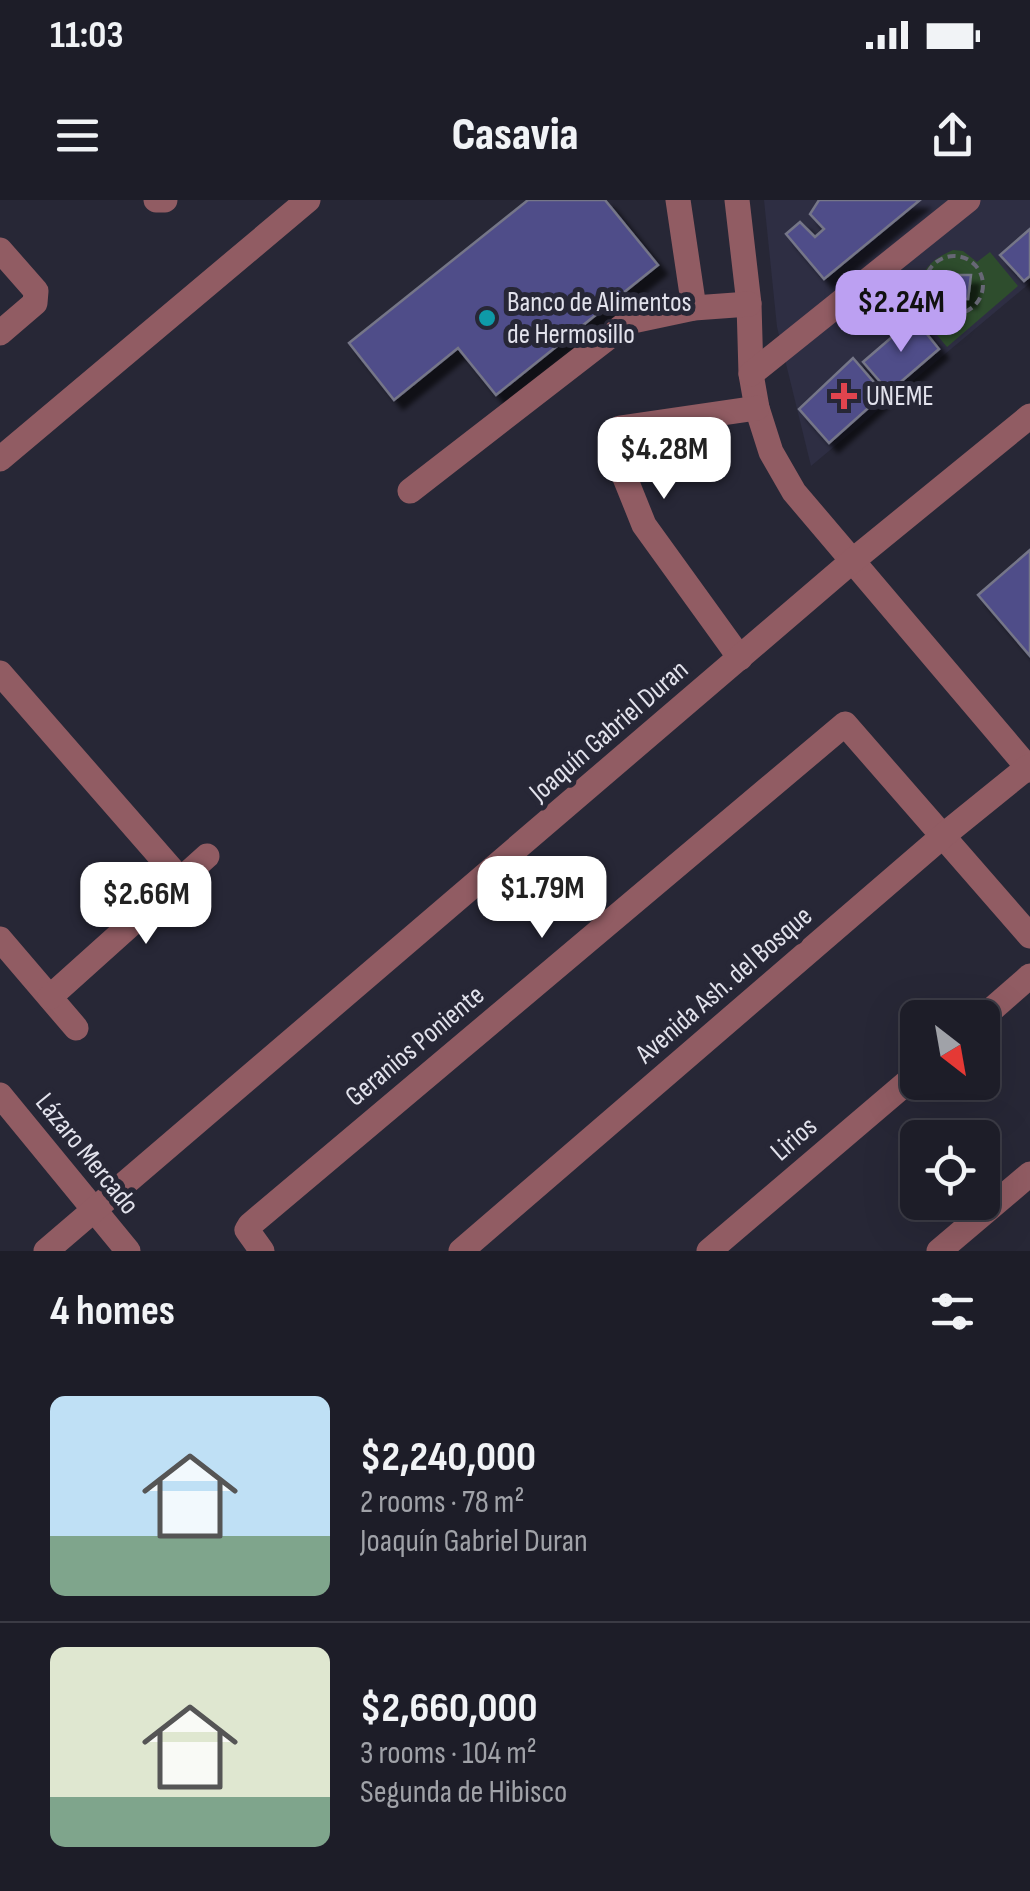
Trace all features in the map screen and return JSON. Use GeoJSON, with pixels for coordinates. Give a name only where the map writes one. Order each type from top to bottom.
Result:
{"type":"FeatureCollection","features":[{"type":"Feature","properties":{"kind":"street"},"geometry":{"type":"LineString","coordinates":[[156,200],[165,200]]}},
{"type":"Feature","properties":{"kind":"street"},"geometry":{"type":"LineString","coordinates":[[0,459],[308,200]]}},
{"type":"Feature","properties":{"kind":"street"},"geometry":{"type":"LineString","coordinates":[[678,200],[694,308]]}},
{"type":"Feature","properties":{"kind":"street"},"geometry":{"type":"LineString","coordinates":[[738,200],[749,304],[751,374],[772,452],[794,492],[1029,769]]}},
{"type":"Feature","properties":{"kind":"street"},"geometry":{"type":"LineString","coordinates":[[751,374],[968,200]]}},
{"type":"Feature","properties":{"kind":"street"},"geometry":{"type":"LineString","coordinates":[[0,250],[37,297],[0,332]]}},
{"type":"Feature","properties":{"kind":"street"},"geometry":{"type":"LineString","coordinates":[[410,492],[628,322],[694,308],[749,304]]}},
{"type":"Feature","properties":{"kind":"street"},"geometry":{"type":"LineString","coordinates":[[740,658],[644,525],[610,444],[620,428],[758,408]]}},
{"type":"Feature","properties":{"kind":"street","name":"Joaquín Gabriel Duran"},"geometry":{"type":"LineString","coordinates":[[46,1251],[851,562],[1030,416]]}},
{"type":"Feature","properties":{"kind":"street"},"geometry":{"type":"LineString","coordinates":[[0,673],[180,879]]}},
{"type":"Feature","properties":{"kind":"street","name":"Geranios Poniente"},"geometry":{"type":"LineString","coordinates":[[262,1251],[250,1237],[250,1224],[840,726],[849,725],[944,835]]}},
{"type":"Feature","properties":{"kind":"street","name":"Avenida Ash. del Bosque"},"geometry":{"type":"LineString","coordinates":[[462,1251],[944,835],[1029,769]]}},
{"type":"Feature","properties":{"kind":"street"},"geometry":{"type":"LineString","coordinates":[[944,835],[1030,936]]}},
{"type":"Feature","properties":{"kind":"street"},"geometry":{"type":"LineString","coordinates":[[50,998],[207,856]]}},
{"type":"Feature","properties":{"kind":"street"},"geometry":{"type":"LineString","coordinates":[[0,939],[76,1028]]}},
{"type":"Feature","properties":{"kind":"street"},"geometry":{"type":"LineString","coordinates":[[1000,1002],[1030,976]]}},
{"type":"Feature","properties":{"kind":"street","name":"Lirios"},"geometry":{"type":"LineString","coordinates":[[709,1251],[900,1088]]}},
{"type":"Feature","properties":{"kind":"street","name":"Lázaro Mercado"},"geometry":{"type":"LineString","coordinates":[[0,1095],[128,1251]]}},
{"type":"Feature","properties":{"kind":"street"},"geometry":{"type":"LineString","coordinates":[[939,1251],[1030,1174]]}},
{"type":"Feature","properties":{"kind":"path"},"geometry":{"type":"LineString","coordinates":[[952,256],[970,261],[981,276],[976,304],[960,313],[934,306],[926,290],[925,281],[934,264],[952,256]]}},
{"type":"Feature","properties":{"kind":"shaded area","name":"UNEME"},"geometry":{"type":"Polygon","coordinates":[[[764,200],[1030,200],[1030,283],[811,466],[777,327],[764,200]]]}},
{"type":"Feature","properties":{"kind":"green space"},"geometry":{"type":"Polygon","coordinates":[[[953,250],[963,251],[977,262],[990,252],[1018,286],[947,347],[917,311],[926,304],[922,285],[925,271],[953,250]]]}},
{"type":"Feature","properties":{"kind":"building","name":"Banco de Alimentos de Hermosillo"},"geometry":{"type":"Polygon","coordinates":[[[528,200],[605,200],[658,265],[496,395],[458,348],[394,400],[349,343],[528,200]]]}},
{"type":"Feature","properties":{"kind":"building"},"geometry":{"type":"Polygon","coordinates":[[[819,200],[920,200],[824,279],[786,234],[800,222],[815,237],[824,229],[810,214],[819,200]]]}},
{"type":"Feature","properties":{"kind":"building"},"geometry":{"type":"Polygon","coordinates":[[[1030,229],[1030,276],[1024,281],[1000,255],[1030,229]]]}},
{"type":"Feature","properties":{"kind":"building"},"geometry":{"type":"Polygon","coordinates":[[[947,275],[971,275],[968,299],[943,298],[947,275]]]}},
{"type":"Feature","properties":{"kind":"building"},"geometry":{"type":"Polygon","coordinates":[[[914,318],[939,349],[889,392],[863,362],[914,318]]]}},
{"type":"Feature","properties":{"kind":"building"},"geometry":{"type":"Polygon","coordinates":[[[853,358],[884,394],[829,443],[799,409],[853,358]]]}},
{"type":"Feature","properties":{"kind":"building"},"geometry":{"type":"Polygon","coordinates":[[[1030,550],[1030,656],[978,595],[1030,550]]]}},
{"type":"Feature","properties":{"kind":"place","name":"Banco de Alimentos de Hermosillo"},"geometry":{"type":"Point","coordinates":[487,318]}},
{"type":"Feature","properties":{"kind":"place","name":"UNEME"},"geometry":{"type":"Point","coordinates":[844,396]}}]}
